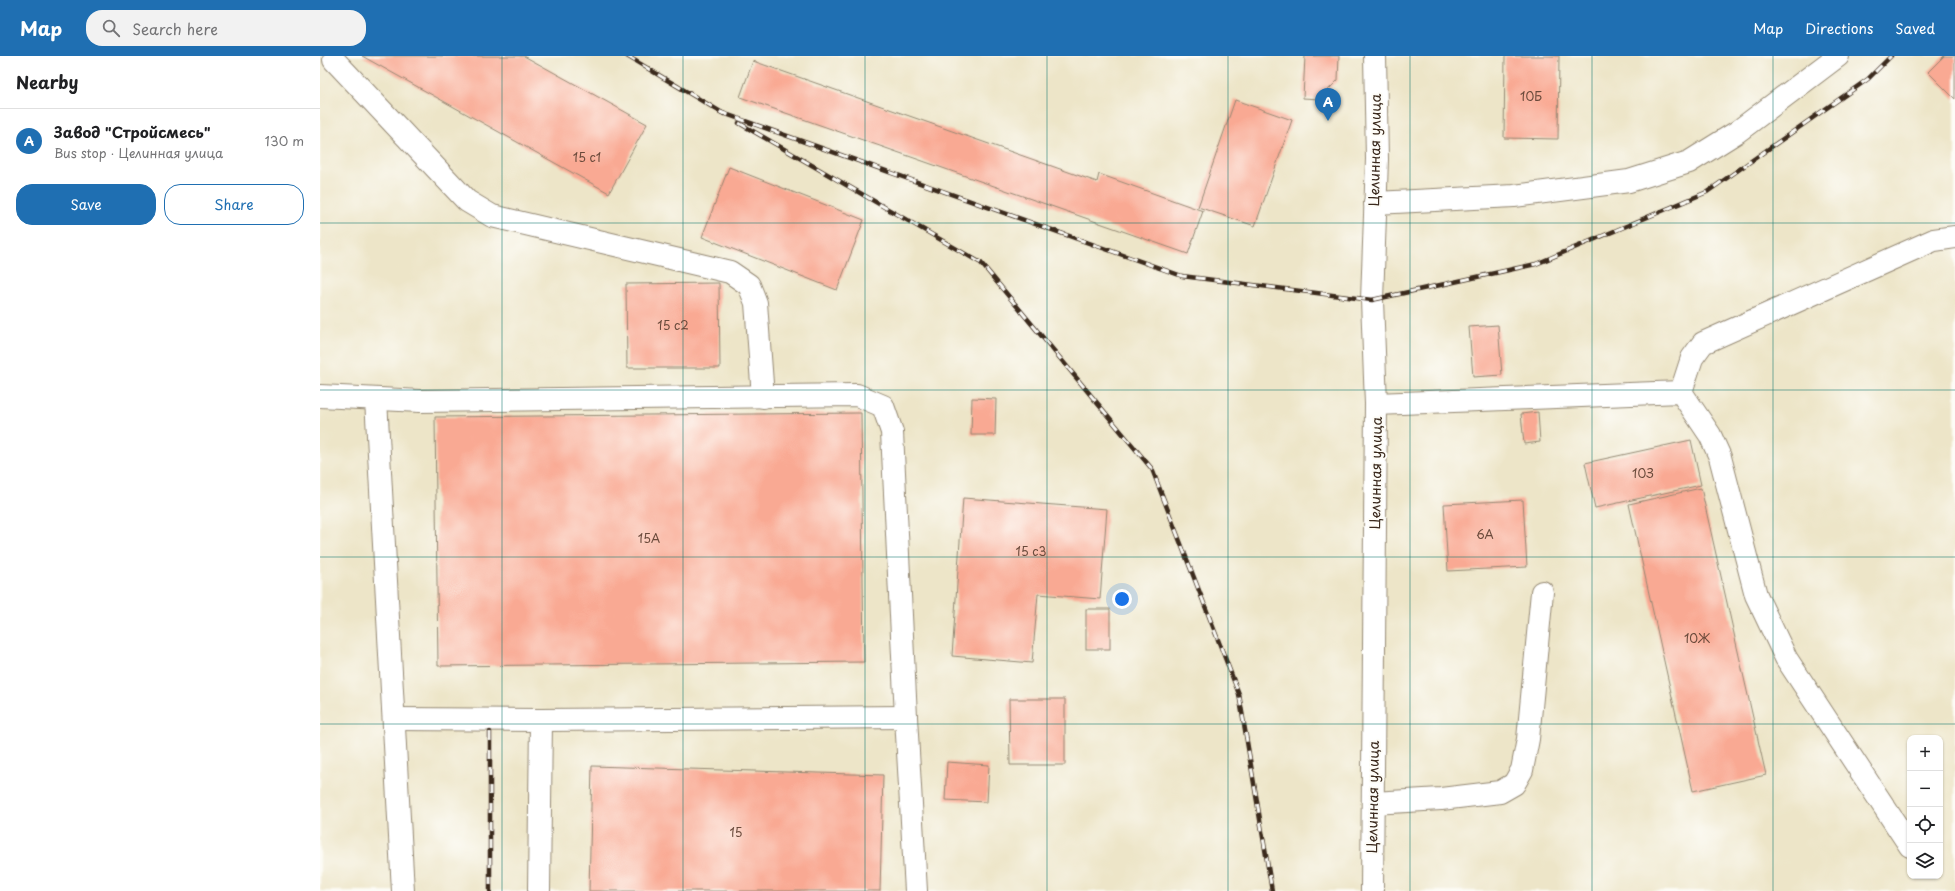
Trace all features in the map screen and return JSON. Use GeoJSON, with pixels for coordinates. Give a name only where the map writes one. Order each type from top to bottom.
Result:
{"type":"FeatureCollection","features":[{"type":"Feature","properties":{"kind":"street","name":"Целинная улица"},"geometry":{"type":"LineString","coordinates":[[1372,891],[1376,404],[1372,300],[1377,159],[1375,56]]}},
{"type":"Feature","properties":{"kind":"street"},"geometry":{"type":"LineString","coordinates":[[1375,203],[1514,196],[1629,181],[1689,162],[1737,132],[1838,56]]}},
{"type":"Feature","properties":{"kind":"street"},"geometry":{"type":"LineString","coordinates":[[334,60],[467,201],[492,216],[730,272],[749,285],[756,303],[764,397]]}},
{"type":"Feature","properties":{"kind":"street"},"geometry":{"type":"LineString","coordinates":[[1681,392],[1692,358],[1704,343],[1934,240],[1955,237]]}},
{"type":"Feature","properties":{"kind":"street"},"geometry":{"type":"LineString","coordinates":[[1376,404],[1681,392]]}},
{"type":"Feature","properties":{"kind":"street"},"geometry":{"type":"LineString","coordinates":[[1681,392],[1710,436],[1720,457],[1756,595],[1786,658],[1908,843]]}},
{"type":"Feature","properties":{"kind":"street"},"geometry":{"type":"LineString","coordinates":[[320,396],[420,401],[857,395],[883,406],[892,432],[916,891]]}},
{"type":"Feature","properties":{"kind":"street"},"geometry":{"type":"LineString","coordinates":[[376,399],[403,891]]}},
{"type":"Feature","properties":{"kind":"street"},"geometry":{"type":"LineString","coordinates":[[1373,803],[1441,799],[1500,792],[1514,784],[1522,770],[1528,739],[1542,592]]}},
{"type":"Feature","properties":{"kind":"street"},"geometry":{"type":"LineString","coordinates":[[394,719],[541,720],[906,717]]}},
{"type":"Feature","properties":{"kind":"street"},"geometry":{"type":"LineString","coordinates":[[538,891],[541,720]]}},
{"type":"Feature","properties":{"kind":"building"},"geometry":{"type":"Polygon","coordinates":[[[362,56],[524,56],[647,124],[609,193],[362,56]]]}},
{"type":"Feature","properties":{"kind":"building"},"geometry":{"type":"Polygon","coordinates":[[[1305,56],[1339,56],[1338,80],[1319,99],[1303,98],[1305,56]]]}},
{"type":"Feature","properties":{"kind":"building"},"geometry":{"type":"Polygon","coordinates":[[[1505,56],[1559,56],[1558,139],[1504,138],[1505,56]]]}},
{"type":"Feature","properties":{"kind":"building"},"geometry":{"type":"Polygon","coordinates":[[[1944,56],[1955,56],[1955,99],[1928,72],[1944,56]]]}},
{"type":"Feature","properties":{"kind":"building"},"geometry":{"type":"Polygon","coordinates":[[[753,61],[1097,182],[1099,174],[1203,211],[1188,254],[740,97],[753,61]]]}},
{"type":"Feature","properties":{"kind":"building"},"geometry":{"type":"Polygon","coordinates":[[[1235,100],[1292,120],[1255,226],[1198,207],[1235,100]]]}},
{"type":"Feature","properties":{"kind":"building"},"geometry":{"type":"Polygon","coordinates":[[[729,167],[864,220],[837,290],[702,237],[729,167]]]}},
{"type":"Feature","properties":{"kind":"building"},"geometry":{"type":"Polygon","coordinates":[[[719,283],[720,368],[627,368],[626,284],[719,283]]]}},
{"type":"Feature","properties":{"kind":"building"},"geometry":{"type":"Polygon","coordinates":[[[1498,325],[1502,375],[1473,377],[1469,327],[1498,325]]]}},
{"type":"Feature","properties":{"kind":"building"},"geometry":{"type":"Polygon","coordinates":[[[972,398],[996,399],[995,435],[971,435],[972,398]]]}},
{"type":"Feature","properties":{"kind":"building"},"geometry":{"type":"Polygon","coordinates":[[[1538,412],[1540,442],[1524,444],[1521,414],[1538,412]]]}},
{"type":"Feature","properties":{"kind":"building"},"geometry":{"type":"Polygon","coordinates":[[[861,413],[864,662],[438,666],[435,417],[861,413]]]}},
{"type":"Feature","properties":{"kind":"building"},"geometry":{"type":"Polygon","coordinates":[[[1691,440],[1701,485],[1595,508],[1585,463],[1691,440]]]}},
{"type":"Feature","properties":{"kind":"building"},"geometry":{"type":"Polygon","coordinates":[[[1701,488],[1766,775],[1693,791],[1629,504],[1701,488]]]}},
{"type":"Feature","properties":{"kind":"building"},"geometry":{"type":"Polygon","coordinates":[[[963,498],[1107,509],[1100,599],[1038,594],[1032,663],[952,656],[963,498]]]}},
{"type":"Feature","properties":{"kind":"building"},"geometry":{"type":"Polygon","coordinates":[[[1523,500],[1527,567],[1448,571],[1444,504],[1523,500]]]}},
{"type":"Feature","properties":{"kind":"building"},"geometry":{"type":"Polygon","coordinates":[[[1086,609],[1110,609],[1110,649],[1086,649],[1086,609]]]}},
{"type":"Feature","properties":{"kind":"building"},"geometry":{"type":"Polygon","coordinates":[[[1009,699],[1065,699],[1065,765],[1010,765],[1009,699]]]}},
{"type":"Feature","properties":{"kind":"building"},"geometry":{"type":"Polygon","coordinates":[[[947,762],[989,765],[987,802],[945,800],[947,762]]]}},
{"type":"Feature","properties":{"kind":"building"},"geometry":{"type":"Polygon","coordinates":[[[592,766],[883,775],[880,891],[589,891],[592,766]]]}},
{"type":"Feature","properties":{"kind":"railway"},"geometry":{"type":"LineString","coordinates":[[627,56],[724,114]]}},
{"type":"Feature","properties":{"kind":"railway"},"geometry":{"type":"LineString","coordinates":[[720,112],[1182,276],[1372,300],[1536,264],[1707,192],[1868,79],[1891,56]]}},
{"type":"Feature","properties":{"kind":"railway"},"geometry":{"type":"LineString","coordinates":[[739,123],[981,263],[1152,469],[1239,694],[1272,891]]}},
{"type":"Feature","properties":{"kind":"railway"},"geometry":{"type":"LineString","coordinates":[[490,732],[490,891]]}},
{"type":"Feature","properties":{"kind":"place","name":"Завод \"Стройсмесь\""},"geometry":{"type":"Point","coordinates":[1328,121]}}]}
